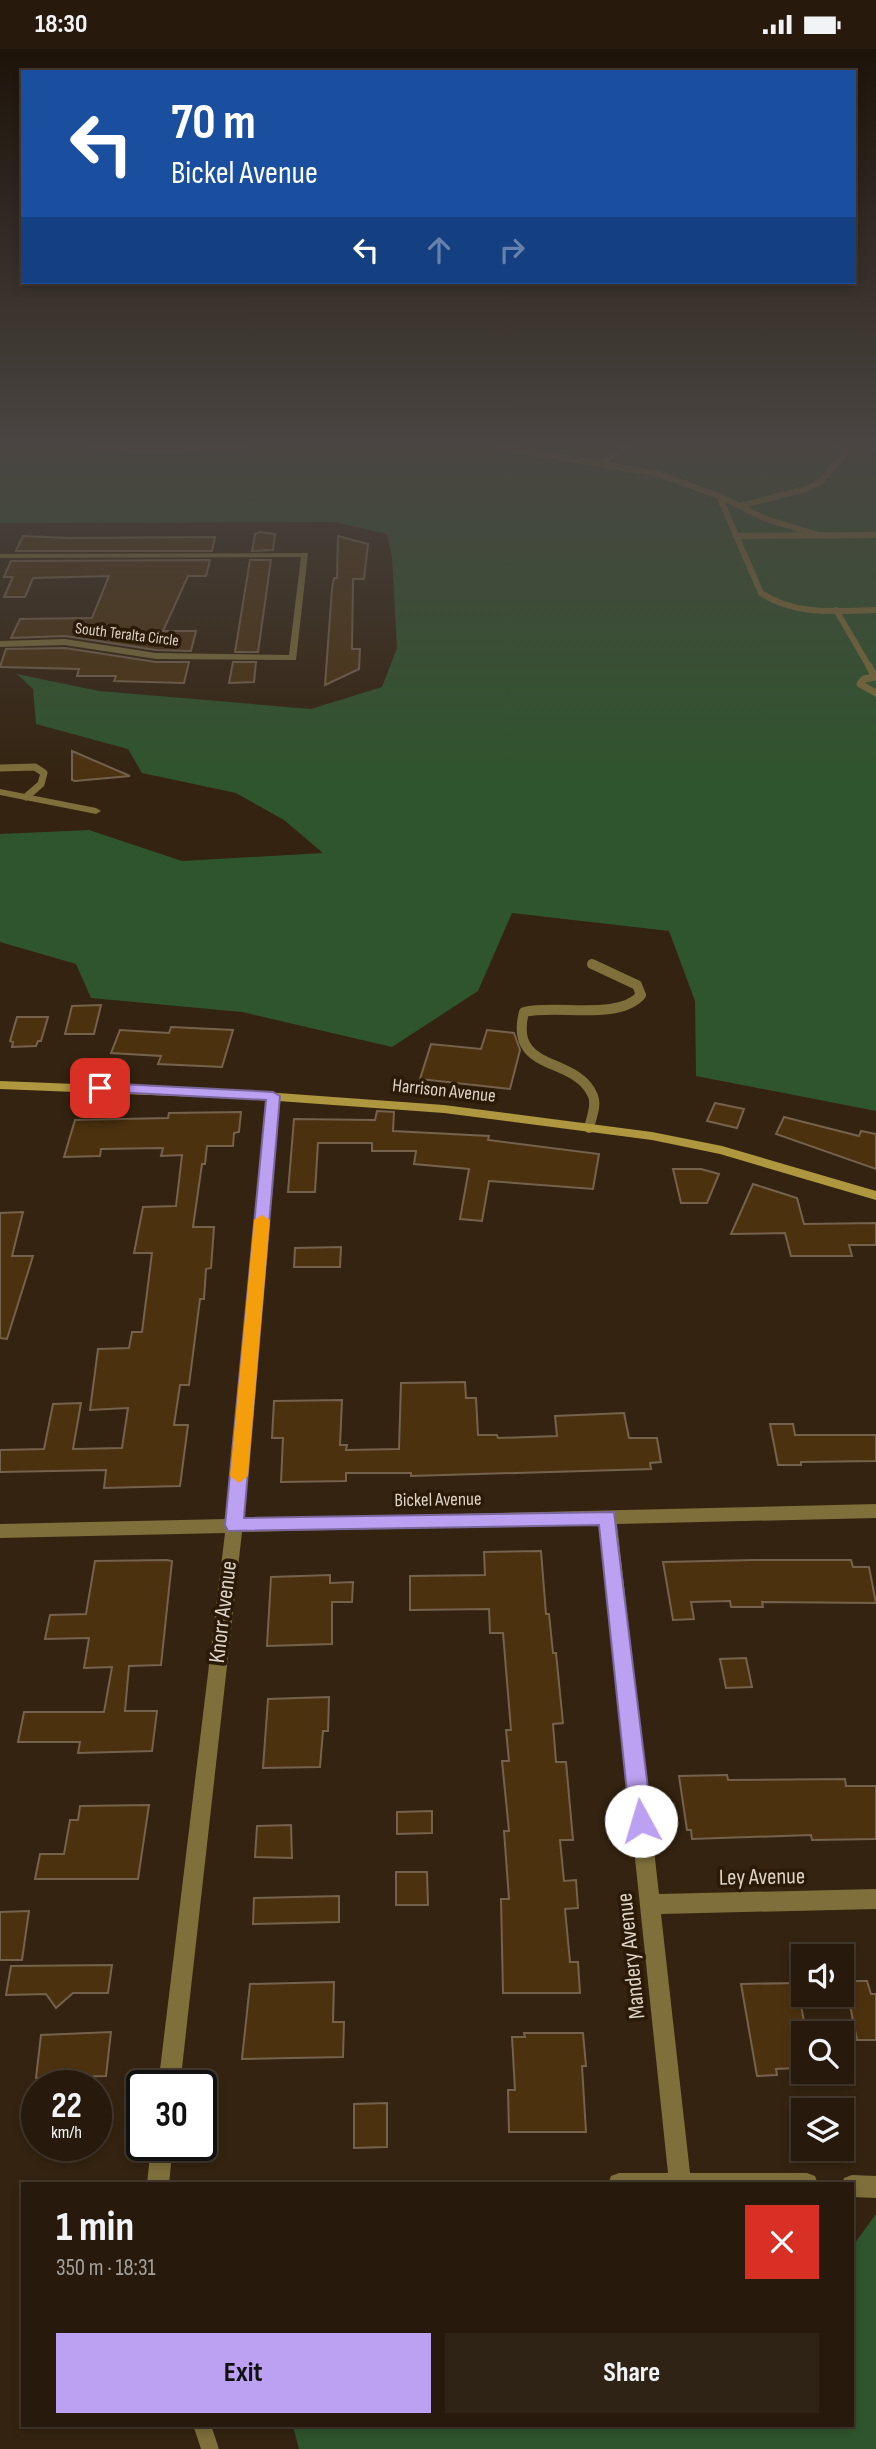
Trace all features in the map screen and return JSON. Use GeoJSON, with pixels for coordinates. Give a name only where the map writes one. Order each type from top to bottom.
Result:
{"type":"FeatureCollection","features":[{"type":"Feature","properties":{"kind":"main road","name":"Harrison Avenue"},"geometry":{"type":"LineString","coordinates":[[0,1085],[273,1096],[444,1109],[589,1128],[722,1150],[876,1196]]}},
{"type":"Feature","properties":{"kind":"street","name":"South Teralta Circle"},"geometry":{"type":"LineString","coordinates":[[0,644],[65,642],[156,656],[293,658],[305,559]]}},
{"type":"Feature","properties":{"kind":"street"},"geometry":{"type":"LineString","coordinates":[[0,792],[96,811]]}},
{"type":"Feature","properties":{"kind":"street","name":"Knorr Avenue"},"geometry":{"type":"LineString","coordinates":[[171,2070],[234,1525],[273,1096]]}},
{"type":"Feature","properties":{"kind":"street","name":"Bickel Avenue"},"geometry":{"type":"LineString","coordinates":[[0,1531],[876,1511]]}},
{"type":"Feature","properties":{"kind":"street","name":"Mandery Avenue"},"geometry":{"type":"LineString","coordinates":[[608,1517],[680,2182]]}},
{"type":"Feature","properties":{"kind":"street","name":"Ley Avenue"},"geometry":{"type":"LineString","coordinates":[[650,1904],[876,1899]]}},
{"type":"Feature","properties":{"kind":"street"},"geometry":{"type":"LineString","coordinates":[[158,2182],[160,2161]]}},
{"type":"Feature","properties":{"kind":"street"},"geometry":{"type":"LineString","coordinates":[[854,2186],[876,2187]]}},
{"type":"Feature","properties":{"kind":"lane"},"geometry":{"type":"LineString","coordinates":[[746,559],[761,593],[771,601],[788,608],[876,610]]}},
{"type":"Feature","properties":{"kind":"lane"},"geometry":{"type":"LineString","coordinates":[[836,610],[876,677],[864,679],[860,684],[864,689],[876,694]]}},
{"type":"Feature","properties":{"kind":"lane"},"geometry":{"type":"LineString","coordinates":[[0,768],[35,767],[44,773],[41,784],[26,797]]}},
{"type":"Feature","properties":{"kind":"lane"},"geometry":{"type":"LineString","coordinates":[[589,1128],[593,1093],[586,1084],[536,1056],[519,1033],[518,1025],[524,1012],[537,1006],[610,1010],[630,1008],[639,1002],[642,995],[637,985],[592,964]]}},
{"type":"Feature","properties":{"kind":"lane"},"geometry":{"type":"LineString","coordinates":[[203,2427],[210,2449]]}},
{"type":"Feature","properties":{"kind":"green space"},"geometry":{"type":"Polygon","coordinates":[[[392,559],[876,559],[876,1111],[696,1076],[695,1001],[669,931],[512,913],[478,991],[392,1047],[242,1012],[91,998],[76,964],[0,942],[0,834],[89,830],[182,861],[323,853],[284,820],[236,793],[142,773],[128,749],[36,724],[33,689],[17,674],[99,691],[311,709],[382,687],[397,648],[392,559]]]}},
{"type":"Feature","properties":{"kind":"green space"},"geometry":{"type":"Polygon","coordinates":[[[876,2214],[876,2449],[299,2449],[293,2427],[854,2427],[854,2244],[876,2214]]]}},
{"type":"Feature","properties":{"kind":"building"},"geometry":{"type":"Polygon","coordinates":[[[337,559],[366,559],[364,579],[353,579],[352,649],[360,649],[359,669],[325,685],[332,589],[334,578],[337,578],[337,559]]]}},
{"type":"Feature","properties":{"kind":"building"},"geometry":{"type":"Polygon","coordinates":[[[210,560],[206,576],[188,576],[163,631],[196,631],[191,651],[156,650],[65,636],[11,638],[20,619],[92,618],[109,576],[33,578],[25,597],[4,597],[13,577],[4,577],[11,561],[210,560]]]}},
{"type":"Feature","properties":{"kind":"building"},"geometry":{"type":"Polygon","coordinates":[[[250,560],[271,560],[258,652],[235,652],[250,560]]]}},
{"type":"Feature","properties":{"kind":"building"},"geometry":{"type":"Polygon","coordinates":[[[65,648],[156,662],[189,662],[184,683],[114,681],[116,676],[77,676],[79,669],[0,667],[6,649],[65,648]]]}},
{"type":"Feature","properties":{"kind":"building"},"geometry":{"type":"Polygon","coordinates":[[[233,662],[256,662],[254,682],[229,683],[233,662]]]}},
{"type":"Feature","properties":{"kind":"building"},"geometry":{"type":"Polygon","coordinates":[[[72,751],[130,776],[72,780],[72,751]]]}},
{"type":"Feature","properties":{"kind":"building"},"geometry":{"type":"Polygon","coordinates":[[[101,1005],[94,1034],[65,1034],[72,1006],[101,1005]]]}},
{"type":"Feature","properties":{"kind":"building"},"geometry":{"type":"Polygon","coordinates":[[[17,1017],[48,1017],[41,1041],[38,1041],[36,1046],[12,1047],[13,1042],[10,1041],[17,1017]]]}},
{"type":"Feature","properties":{"kind":"building"},"geometry":{"type":"Polygon","coordinates":[[[171,1027],[233,1030],[222,1067],[158,1064],[161,1056],[111,1053],[120,1030],[169,1033],[171,1027]]]}},
{"type":"Feature","properties":{"kind":"building"},"geometry":{"type":"Polygon","coordinates":[[[487,1030],[514,1033],[520,1050],[510,1089],[420,1079],[431,1044],[481,1049],[487,1030]]]}},
{"type":"Feature","properties":{"kind":"building"},"geometry":{"type":"Polygon","coordinates":[[[715,1103],[744,1109],[737,1128],[707,1121],[715,1103]]]}},
{"type":"Feature","properties":{"kind":"building"},"geometry":{"type":"Polygon","coordinates":[[[377,1111],[394,1112],[393,1131],[489,1136],[488,1140],[599,1154],[593,1189],[489,1181],[482,1221],[460,1219],[469,1169],[414,1164],[416,1151],[372,1151],[372,1143],[318,1143],[315,1192],[288,1192],[294,1119],[375,1120],[377,1111]]]}},
{"type":"Feature","properties":{"kind":"building"},"geometry":{"type":"Polygon","coordinates":[[[241,1112],[239,1132],[234,1133],[233,1146],[207,1146],[205,1164],[202,1164],[193,1227],[214,1227],[211,1268],[206,1269],[204,1299],[200,1299],[189,1385],[180,1385],[174,1425],[188,1425],[180,1486],[104,1488],[106,1470],[0,1472],[0,1450],[44,1449],[53,1404],[81,1403],[73,1449],[122,1448],[128,1408],[90,1410],[98,1349],[129,1348],[132,1332],[142,1332],[152,1253],[134,1253],[143,1207],[176,1206],[182,1155],[161,1156],[163,1148],[101,1149],[100,1156],[64,1157],[75,1120],[168,1118],[169,1113],[241,1112]]]}},
{"type":"Feature","properties":{"kind":"building"},"geometry":{"type":"Polygon","coordinates":[[[784,1117],[859,1136],[861,1131],[876,1134],[876,1169],[776,1134],[784,1117]]]}},
{"type":"Feature","properties":{"kind":"building"},"geometry":{"type":"Polygon","coordinates":[[[673,1169],[701,1169],[719,1174],[707,1203],[681,1203],[673,1169]]]}},
{"type":"Feature","properties":{"kind":"building"},"geometry":{"type":"Polygon","coordinates":[[[753,1184],[797,1198],[804,1224],[876,1223],[876,1245],[849,1245],[852,1256],[791,1256],[785,1233],[731,1234],[753,1184]]]}},
{"type":"Feature","properties":{"kind":"building"},"geometry":{"type":"Polygon","coordinates":[[[23,1212],[12,1256],[33,1256],[7,1339],[0,1338],[0,1213],[23,1212]]]}},
{"type":"Feature","properties":{"kind":"building"},"geometry":{"type":"Polygon","coordinates":[[[341,1247],[340,1267],[294,1267],[295,1248],[341,1247]]]}},
{"type":"Feature","properties":{"kind":"building"},"geometry":{"type":"Polygon","coordinates":[[[465,1382],[466,1398],[476,1398],[478,1435],[497,1435],[498,1438],[557,1436],[555,1416],[624,1413],[629,1438],[657,1438],[661,1462],[650,1463],[651,1469],[411,1476],[411,1473],[346,1473],[346,1481],[281,1482],[283,1438],[272,1438],[274,1401],[342,1400],[340,1445],[347,1445],[346,1450],[399,1449],[401,1383],[465,1382]]]}},
{"type":"Feature","properties":{"kind":"building"},"geometry":{"type":"Polygon","coordinates":[[[770,1424],[793,1424],[795,1435],[876,1435],[876,1461],[778,1465],[770,1424]]]}},
{"type":"Feature","properties":{"kind":"building"},"geometry":{"type":"Polygon","coordinates":[[[541,1551],[546,1614],[549,1614],[553,1653],[556,1653],[563,1723],[553,1724],[556,1762],[566,1762],[573,1840],[560,1840],[564,1881],[576,1880],[578,1908],[565,1909],[570,1962],[578,1962],[580,1993],[503,1993],[501,1899],[509,1899],[504,1831],[509,1831],[502,1761],[509,1761],[506,1730],[511,1730],[503,1633],[490,1633],[489,1609],[410,1610],[410,1576],[485,1575],[484,1552],[541,1551]]]}},
{"type":"Feature","properties":{"kind":"building"},"geometry":{"type":"Polygon","coordinates":[[[851,1560],[853,1567],[869,1567],[876,1603],[762,1602],[763,1607],[731,1607],[730,1601],[691,1602],[694,1619],[673,1620],[663,1562],[851,1560]]]}},
{"type":"Feature","properties":{"kind":"building"},"geometry":{"type":"Polygon","coordinates":[[[95,1561],[172,1561],[161,1665],[129,1666],[125,1711],[157,1711],[152,1751],[78,1753],[80,1742],[18,1742],[24,1712],[104,1712],[112,1667],[84,1668],[89,1638],[45,1639],[50,1615],[86,1614],[95,1561]]]}},
{"type":"Feature","properties":{"kind":"building"},"geometry":{"type":"Polygon","coordinates":[[[330,1575],[330,1583],[353,1582],[352,1602],[332,1602],[332,1644],[267,1646],[271,1577],[330,1575]]]}},
{"type":"Feature","properties":{"kind":"building"},"geometry":{"type":"Polygon","coordinates":[[[746,1658],[752,1687],[726,1688],[720,1659],[746,1658]]]}},
{"type":"Feature","properties":{"kind":"building"},"geometry":{"type":"Polygon","coordinates":[[[329,1697],[328,1731],[323,1731],[320,1767],[263,1768],[268,1699],[329,1697]]]}},
{"type":"Feature","properties":{"kind":"building"},"geometry":{"type":"Polygon","coordinates":[[[727,1775],[728,1780],[845,1779],[846,1786],[876,1786],[876,1839],[812,1840],[811,1835],[692,1839],[691,1830],[687,1830],[679,1776],[727,1775]]]}},
{"type":"Feature","properties":{"kind":"building"},"geometry":{"type":"Polygon","coordinates":[[[149,1805],[138,1879],[35,1879],[40,1854],[64,1854],[70,1820],[78,1820],[80,1806],[149,1805]]]}},
{"type":"Feature","properties":{"kind":"building"},"geometry":{"type":"Polygon","coordinates":[[[432,1811],[432,1833],[397,1834],[397,1812],[432,1811]]]}},
{"type":"Feature","properties":{"kind":"building"},"geometry":{"type":"Polygon","coordinates":[[[291,1825],[292,1858],[255,1857],[257,1826],[291,1825]]]}},
{"type":"Feature","properties":{"kind":"building"},"geometry":{"type":"Polygon","coordinates":[[[396,1872],[427,1872],[428,1905],[396,1905],[396,1872]]]}},
{"type":"Feature","properties":{"kind":"building"},"geometry":{"type":"Polygon","coordinates":[[[339,1896],[339,1922],[253,1924],[254,1898],[339,1896]]]}},
{"type":"Feature","properties":{"kind":"building"},"geometry":{"type":"Polygon","coordinates":[[[29,1911],[22,1960],[0,1960],[0,1912],[29,1911]]]}},
{"type":"Feature","properties":{"kind":"building"},"geometry":{"type":"Polygon","coordinates":[[[112,1965],[108,1993],[73,1993],[56,2008],[46,1994],[6,1995],[11,1966],[112,1965]]]}},
{"type":"Feature","properties":{"kind":"building"},"geometry":{"type":"Polygon","coordinates":[[[854,1981],[867,1981],[871,1994],[876,1994],[876,2040],[857,2040],[850,2007],[854,2007],[854,1981]]]}},
{"type":"Feature","properties":{"kind":"building"},"geometry":{"type":"Polygon","coordinates":[[[334,1982],[333,2022],[344,2022],[343,2057],[242,2059],[250,1984],[334,1982]]]}},
{"type":"Feature","properties":{"kind":"building"},"geometry":{"type":"Polygon","coordinates":[[[791,1983],[791,2007],[801,2007],[804,2021],[791,2021],[791,2068],[776,2069],[777,2075],[757,2076],[741,1984],[791,1983]]]}},
{"type":"Feature","properties":{"kind":"building"},"geometry":{"type":"Polygon","coordinates":[[[111,2032],[107,2070],[37,2070],[41,2035],[111,2032]]]}},
{"type":"Feature","properties":{"kind":"building"},"geometry":{"type":"Polygon","coordinates":[[[524,2033],[583,2033],[586,2132],[509,2132],[508,2090],[515,2090],[512,2037],[525,2037],[524,2033]]]}},
{"type":"Feature","properties":{"kind":"building"},"geometry":{"type":"Polygon","coordinates":[[[387,2103],[387,2147],[354,2148],[354,2104],[387,2103]]]}},
{"type":"Feature","properties":{"kind":"slow traffic"},"geometry":{"type":"LineString","coordinates":[[239,1476],[262,1220]]}},
{"type":"Feature","properties":{"kind":"route"},"geometry":{"type":"LineString","coordinates":[[100,1088],[273,1096],[234,1525],[608,1517],[641,1821]]}}]}
